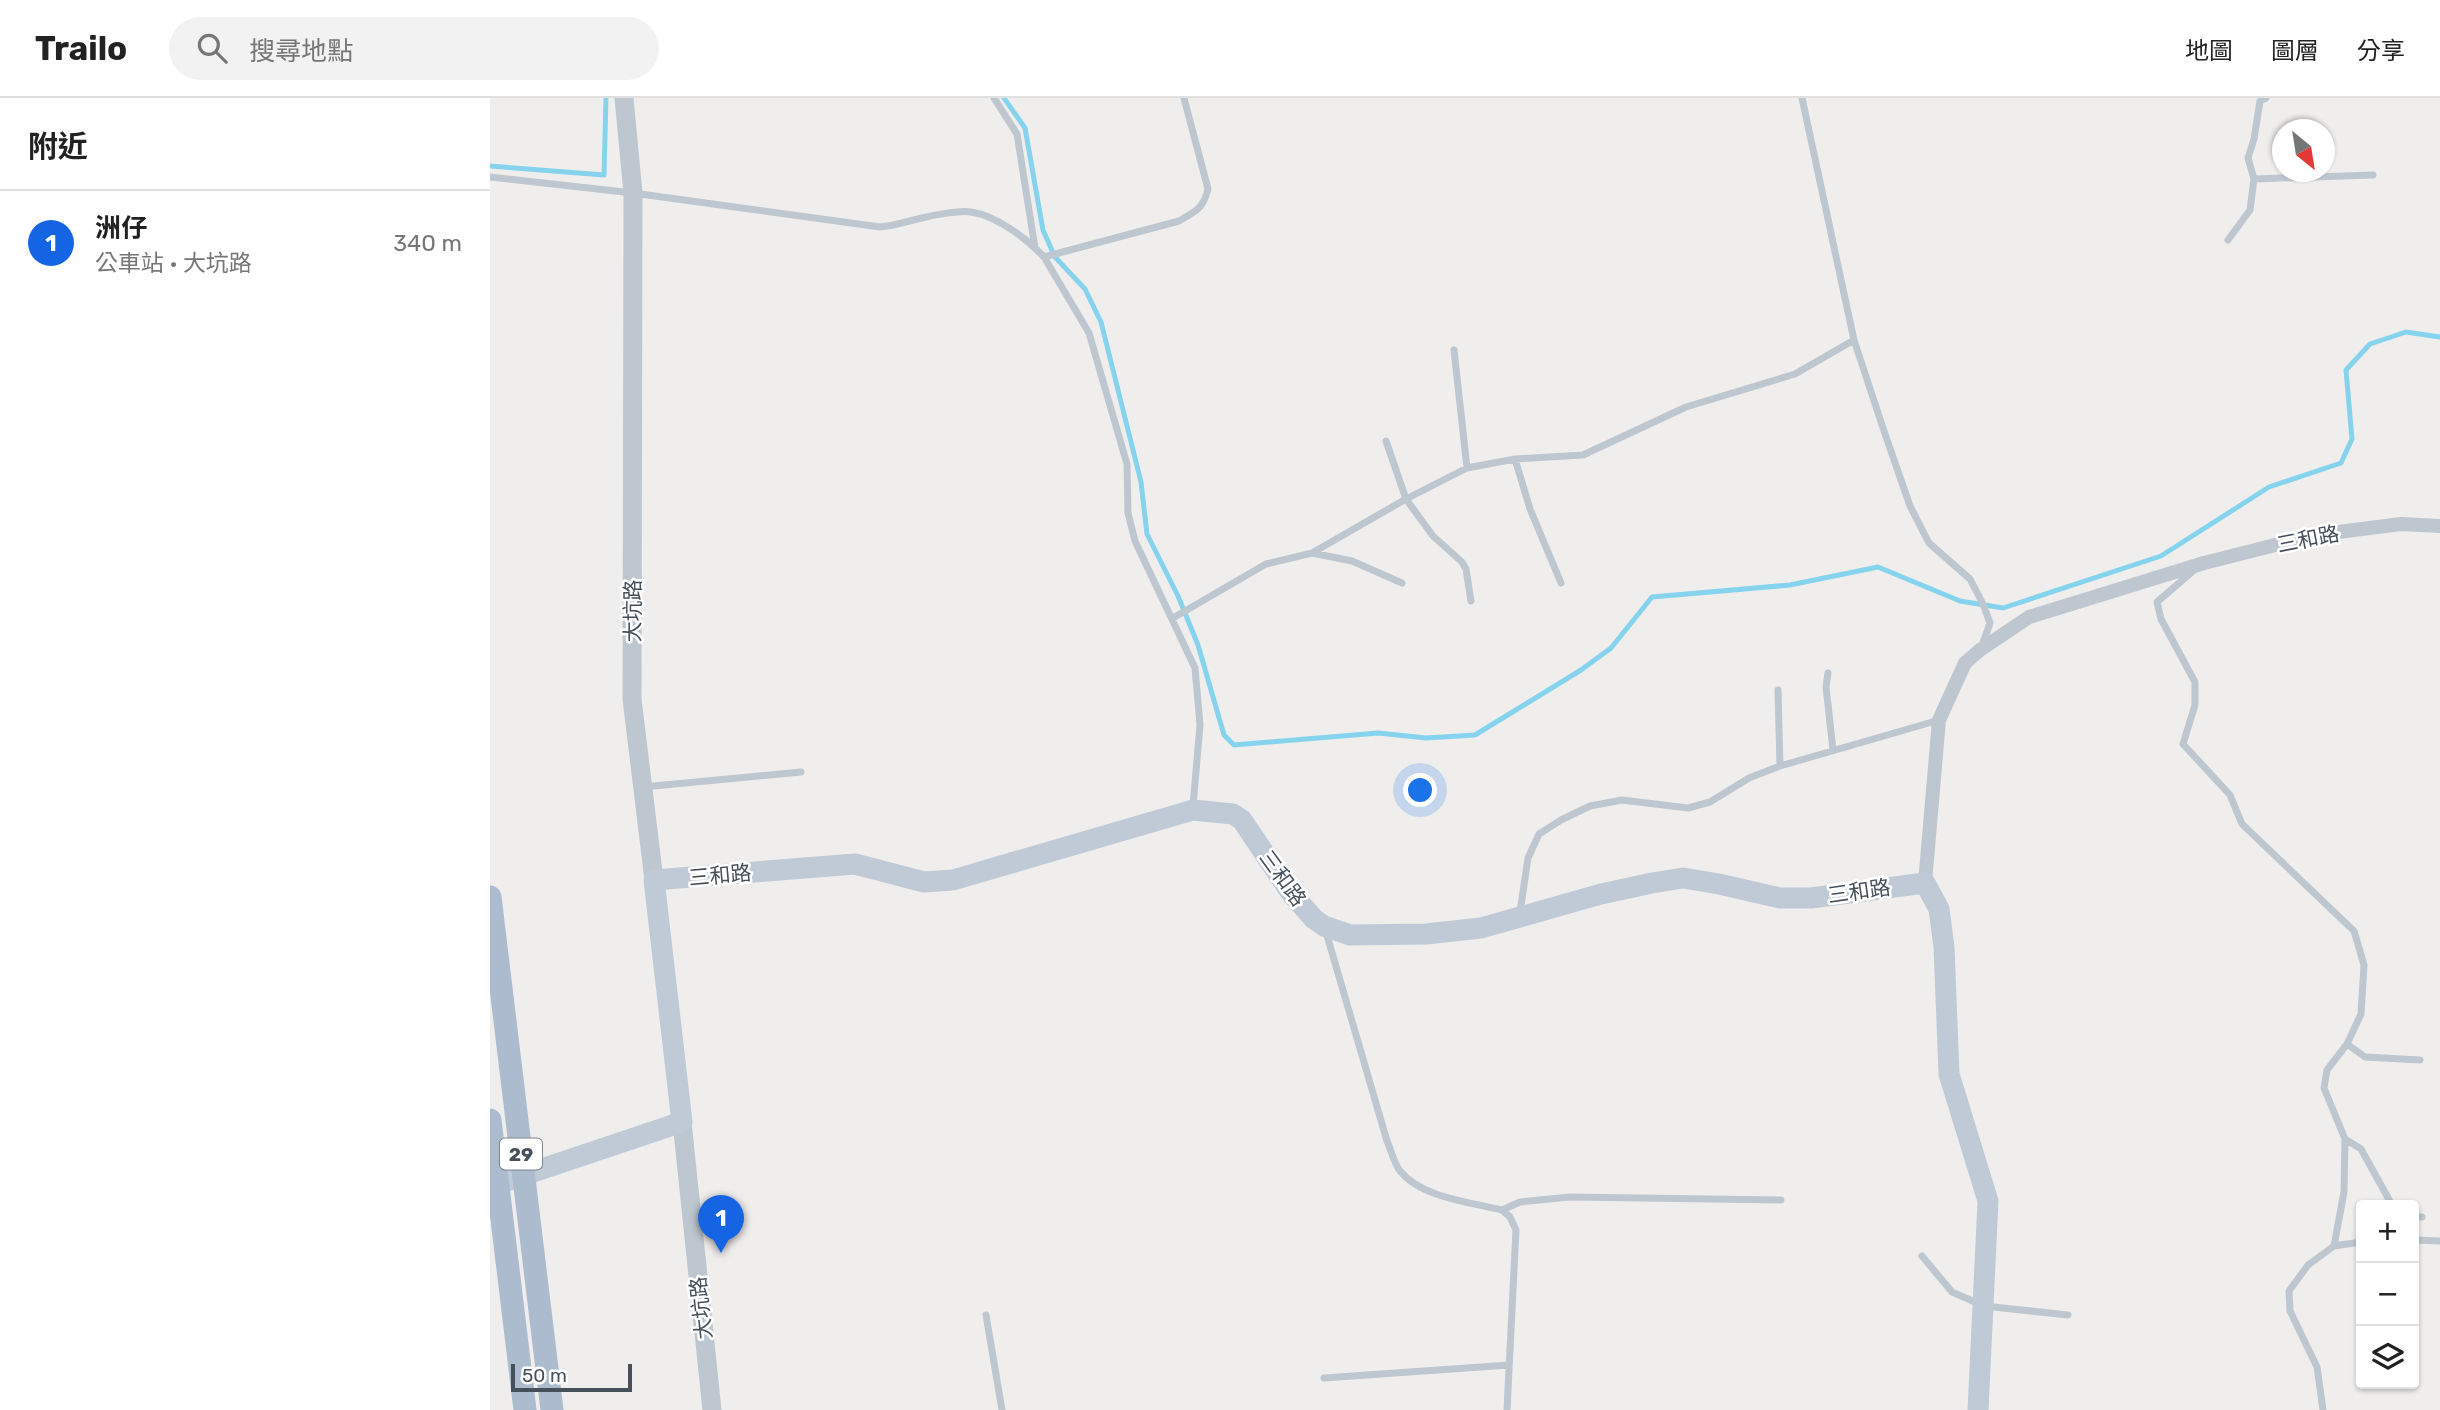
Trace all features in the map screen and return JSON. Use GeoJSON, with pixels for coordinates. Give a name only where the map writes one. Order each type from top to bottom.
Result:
{"type":"FeatureCollection","features":[{"type":"Feature","properties":{"kind":"main road","name":"三和路"},"geometry":{"type":"LineString","coordinates":[[654,880],[855,864],[924,882],[953,880],[1193,810],[1233,814],[1242,821],[1291,893],[1314,919],[1324,926],[1350,934],[1426,934],[1481,928],[1601,894],[1684,878],[1780,898],[1811,898],[1924,883]]}},
{"type":"Feature","properties":{"kind":"main road","name":"大坑路"},"geometry":{"type":"LineString","coordinates":[[654,880],[682,1122]]}},
{"type":"Feature","properties":{"kind":"main road"},"geometry":{"type":"LineString","coordinates":[[1924,883],[1939,909],[1941,922],[1949,1074],[1988,1201],[1978,1410]]}},
{"type":"Feature","properties":{"kind":"main road","name":"29"},"geometry":{"type":"LineString","coordinates":[[490,897],[552,1410]]}},
{"type":"Feature","properties":{"kind":"main road","name":"29"},"geometry":{"type":"LineString","coordinates":[[490,1120],[494,1184],[525,1410]]}},
{"type":"Feature","properties":{"kind":"main road"},"geometry":{"type":"LineString","coordinates":[[494,1184],[682,1122]]}},
{"type":"Feature","properties":{"kind":"street","name":"大坑路"},"geometry":{"type":"LineString","coordinates":[[624,98],[634,193],[632,699],[654,880]]}},
{"type":"Feature","properties":{"kind":"street","name":"三和路"},"geometry":{"type":"LineString","coordinates":[[1924,883],[1939,720],[1965,663],[1980,650],[2029,617],[2204,564],[2315,535],[2401,524],[2440,527]]}},
{"type":"Feature","properties":{"kind":"street","name":"大坑路"},"geometry":{"type":"LineString","coordinates":[[682,1122],[712,1410]]}},
{"type":"Feature","properties":{"kind":"lane"},"geometry":{"type":"LineString","coordinates":[[994,98],[1017,134],[1035,248]]}},
{"type":"Feature","properties":{"kind":"lane"},"geometry":{"type":"LineString","coordinates":[[1044,257],[1179,221],[1196,212],[1205,203],[1209,189],[1184,98]]}},
{"type":"Feature","properties":{"kind":"lane"},"geometry":{"type":"LineString","coordinates":[[1802,98],[1854,340],[1910,506],[1929,543],[1970,579],[1983,604],[1990,623],[1980,650]]}},
{"type":"Feature","properties":{"kind":"lane"},"geometry":{"type":"LineString","coordinates":[[2228,240],[2250,210],[2254,179],[2248,158],[2260,101],[2266,98]]}},
{"type":"Feature","properties":{"kind":"lane"},"geometry":{"type":"LineString","coordinates":[[2254,179],[2373,175]]}},
{"type":"Feature","properties":{"kind":"lane"},"geometry":{"type":"LineString","coordinates":[[490,177],[634,193],[880,227],[924,217],[970,212],[1000,223],[1035,248],[1044,257],[1089,333],[1127,464],[1128,513],[1135,541],[1195,668],[1200,725],[1193,810]]}},
{"type":"Feature","properties":{"kind":"lane"},"geometry":{"type":"LineString","coordinates":[[1173,618],[1266,564],[1312,552],[1467,468],[1515,459],[1583,455],[1686,407],[1795,374],[1854,340]]}},
{"type":"Feature","properties":{"kind":"lane"},"geometry":{"type":"LineString","coordinates":[[1454,350],[1467,468]]}},
{"type":"Feature","properties":{"kind":"lane"},"geometry":{"type":"LineString","coordinates":[[1386,441],[1406,499],[1433,536],[1462,562],[1466,569],[1471,601]]}},
{"type":"Feature","properties":{"kind":"lane"},"geometry":{"type":"LineString","coordinates":[[1515,459],[1531,509],[1561,583]]}},
{"type":"Feature","properties":{"kind":"lane"},"geometry":{"type":"LineString","coordinates":[[1312,552],[1352,561],[1402,583]]}},
{"type":"Feature","properties":{"kind":"lane"},"geometry":{"type":"LineString","coordinates":[[2204,564],[2157,602],[2161,619],[2195,682],[2195,705],[2183,744],[2230,795],[2242,824],[2354,930],[2364,965],[2361,1014],[2347,1044],[2327,1070],[2324,1088],[2345,1139],[2344,1192],[2334,1246]]}},
{"type":"Feature","properties":{"kind":"lane"},"geometry":{"type":"LineString","coordinates":[[1828,673],[1826,687],[1833,750]]}},
{"type":"Feature","properties":{"kind":"lane"},"geometry":{"type":"LineString","coordinates":[[1778,690],[1780,766]]}},
{"type":"Feature","properties":{"kind":"lane"},"geometry":{"type":"LineString","coordinates":[[1520,917],[1528,858],[1539,834],[1590,806],[1622,800],[1698,807],[1749,778],[1780,766],[1939,720]]}},
{"type":"Feature","properties":{"kind":"lane"},"geometry":{"type":"LineString","coordinates":[[643,787],[801,772]]}},
{"type":"Feature","properties":{"kind":"lane"},"geometry":{"type":"LineString","coordinates":[[1324,926],[1387,1140],[1399,1170],[1432,1192],[1502,1210],[1510,1217],[1516,1230],[1507,1410]]}},
{"type":"Feature","properties":{"kind":"lane"},"geometry":{"type":"LineString","coordinates":[[2347,1044],[2365,1057],[2420,1060]]}},
{"type":"Feature","properties":{"kind":"lane"},"geometry":{"type":"LineString","coordinates":[[2345,1139],[2361,1149],[2389,1200]]}},
{"type":"Feature","properties":{"kind":"lane"},"geometry":{"type":"LineString","coordinates":[[1502,1210],[1520,1202],[1570,1197],[1781,1200]]}},
{"type":"Feature","properties":{"kind":"lane"},"geometry":{"type":"LineString","coordinates":[[2419,1240],[2440,1241]]}},
{"type":"Feature","properties":{"kind":"lane"},"geometry":{"type":"LineString","coordinates":[[2323,1410],[2317,1367],[2290,1311],[2289,1291],[2308,1265],[2334,1246],[2356,1243]]}},
{"type":"Feature","properties":{"kind":"lane"},"geometry":{"type":"LineString","coordinates":[[1922,1256],[1952,1292],[1984,1306],[2068,1315]]}},
{"type":"Feature","properties":{"kind":"lane"},"geometry":{"type":"LineString","coordinates":[[986,1315],[1002,1410]]}},
{"type":"Feature","properties":{"kind":"lane"},"geometry":{"type":"LineString","coordinates":[[1324,1378],[1510,1365]]}},
{"type":"Feature","properties":{"kind":"waterway"},"geometry":{"type":"LineString","coordinates":[[490,166],[604,175],[606,98]]}},
{"type":"Feature","properties":{"kind":"waterway"},"geometry":{"type":"LineString","coordinates":[[1004,98],[1025,128],[1043,230],[1055,257],[1085,289],[1101,322],[1141,482],[1147,534],[1178,596],[1198,645],[1224,735],[1234,745],[1378,733],[1426,738],[1475,735],[1581,670],[1611,648],[1652,597],[1790,585],[1878,567],[1960,601],[2003,608],[2161,556],[2269,487],[2341,463],[2352,439],[2346,370],[2370,344],[2406,332],[2440,337]]}},
{"type":"Feature","properties":{"kind":"place","name":"洲仔"},"geometry":{"type":"Point","coordinates":[721,1253]}}]}
